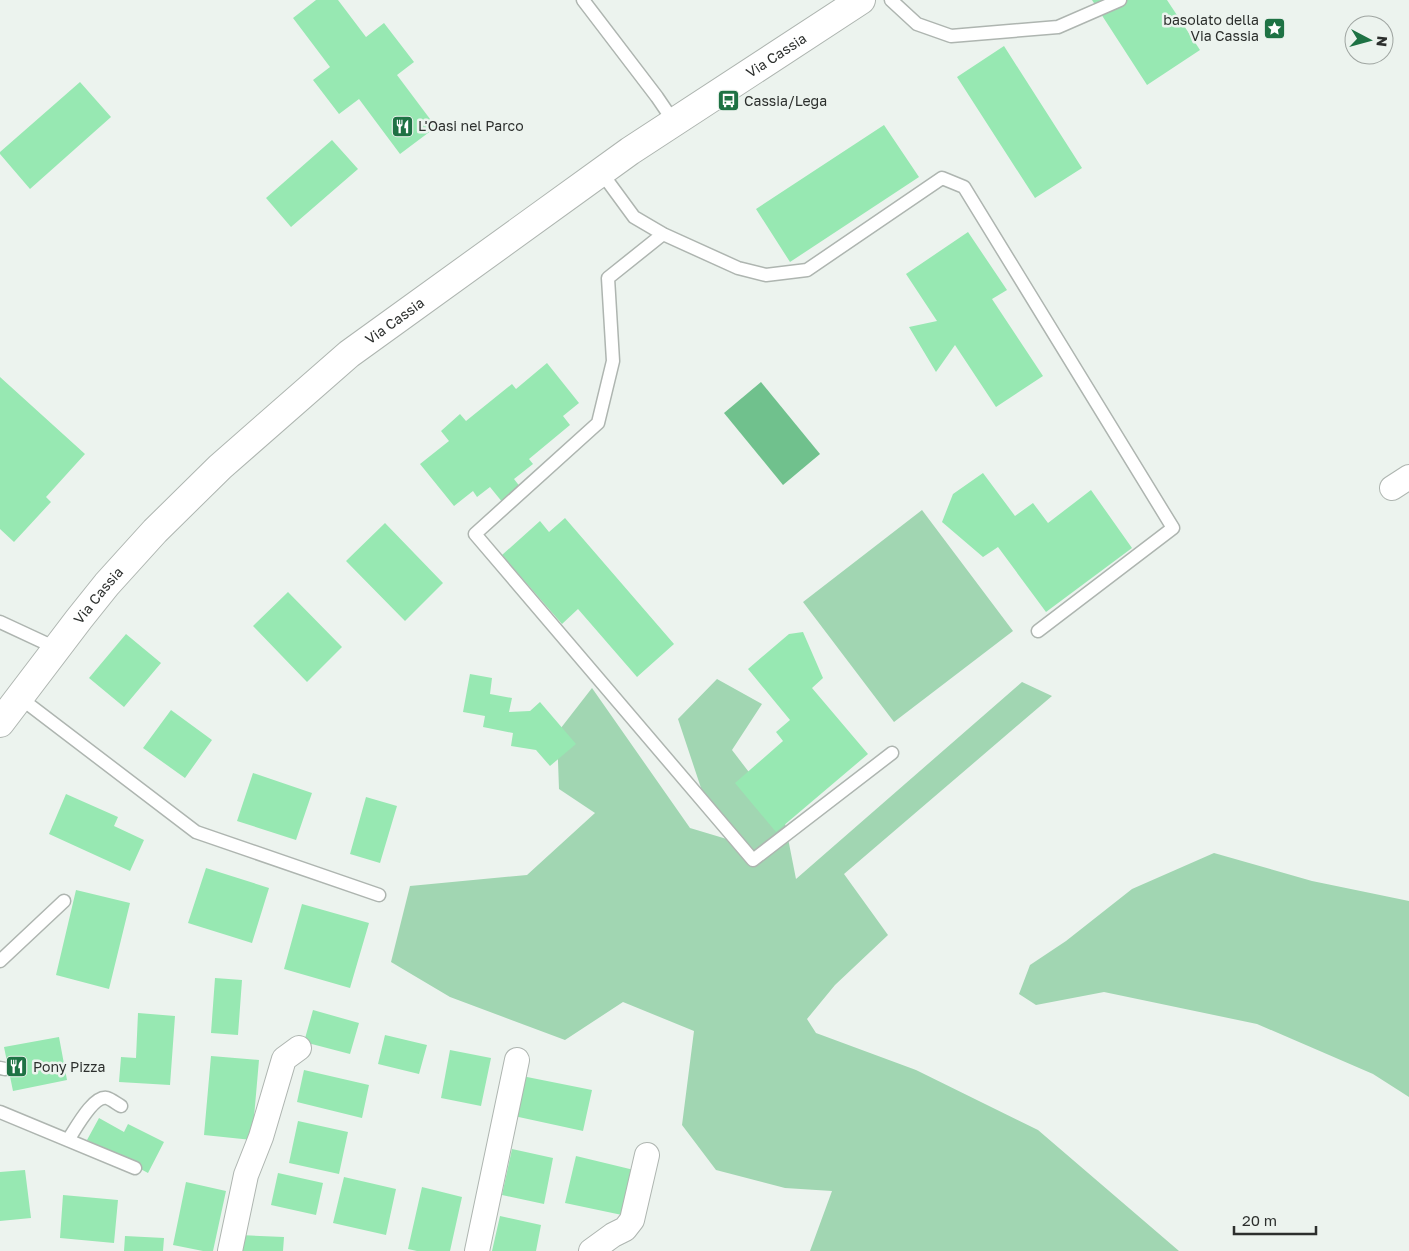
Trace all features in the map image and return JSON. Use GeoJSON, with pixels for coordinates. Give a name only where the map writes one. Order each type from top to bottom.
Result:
{"type":"FeatureCollection","features":[{"type":"Feature","properties":{"kind":"main road","name":"Via Cassia"},"geometry":{"type":"LineString","coordinates":[[0,723],[18,697],[107,584],[172,513],[220,467],[349,354],[601,172],[861,0]]}},
{"type":"Feature","properties":{"kind":"street"},"geometry":{"type":"LineString","coordinates":[[230,1251],[246,1175],[261,1137],[284,1059],[299,1048]]}},
{"type":"Feature","properties":{"kind":"street"},"geometry":{"type":"LineString","coordinates":[[476,1251],[517,1060]]}},
{"type":"Feature","properties":{"kind":"street"},"geometry":{"type":"LineString","coordinates":[[591,1251],[625,1229],[632,1220],[647,1155]]}},
{"type":"Feature","properties":{"kind":"lane"},"geometry":{"type":"LineString","coordinates":[[583,0],[674,122]]}},
{"type":"Feature","properties":{"kind":"lane"},"geometry":{"type":"LineString","coordinates":[[892,0],[916,24],[950,36],[1058,28],[1120,0]]}},
{"type":"Feature","properties":{"kind":"lane"},"geometry":{"type":"LineString","coordinates":[[601,172],[634,217],[663,234],[738,268],[766,275],[807,270],[942,178],[964,186],[1173,528],[1038,631]]}},
{"type":"Feature","properties":{"kind":"lane"},"geometry":{"type":"LineString","coordinates":[[663,234],[608,278],[612,361],[598,423],[475,534],[753,860],[892,753]]}},
{"type":"Feature","properties":{"kind":"lane"},"geometry":{"type":"LineString","coordinates":[[0,622],[56,648]]}},
{"type":"Feature","properties":{"kind":"lane"},"geometry":{"type":"LineString","coordinates":[[18,697],[196,832],[379,895]]}},
{"type":"Feature","properties":{"kind":"lane"},"geometry":{"type":"LineString","coordinates":[[0,961],[64,901]]}},
{"type":"Feature","properties":{"kind":"lane"},"geometry":{"type":"LineString","coordinates":[[68,1140],[92,1103],[98,1099],[106,1098],[120,1106]]}},
{"type":"Feature","properties":{"kind":"lane"},"geometry":{"type":"LineString","coordinates":[[0,1112],[135,1168]]}},
{"type":"Feature","properties":{"kind":"shaded area"},"geometry":{"type":"Polygon","coordinates":[[[761,382],[820,454],[783,485],[724,413],[761,382]]]}},
{"type":"Feature","properties":{"kind":"shaded area"},"geometry":{"type":"Polygon","coordinates":[[[922,510],[1013,631],[894,722],[803,602],[922,510]]]}},
{"type":"Feature","properties":{"kind":"shaded area"},"geometry":{"type":"Polygon","coordinates":[[[717,679],[762,704],[732,750],[784,818],[796,879],[1022,682],[1052,696],[844,874],[888,935],[835,985],[807,1019],[816,1033],[916,1070],[1038,1130],[1179,1251],[810,1251],[832,1191],[785,1188],[716,1170],[682,1125],[694,1031],[623,1002],[565,1040],[450,997],[391,962],[410,886],[527,875],[595,813],[559,789],[557,733],[592,688],[690,828],[740,843],[711,818],[678,719],[717,679]]]}},
{"type":"Feature","properties":{"kind":"shaded area"},"geometry":{"type":"Polygon","coordinates":[[[1214,853],[1312,881],[1409,901],[1409,1097],[1373,1074],[1257,1024],[1104,992],[1036,1005],[1019,994],[1030,965],[1066,941],[1132,889],[1214,853]]]}},
{"type":"Feature","properties":{"kind":"building"},"geometry":{"type":"Polygon","coordinates":[[[316,0],[338,0],[366,37],[384,23],[414,62],[397,75],[436,127],[400,154],[359,99],[339,114],[313,80],[330,67],[293,18],[316,0]]]}},
{"type":"Feature","properties":{"kind":"building"},"geometry":{"type":"Polygon","coordinates":[[[1092,0],[1167,0],[1200,50],[1147,85],[1092,0]]]}},
{"type":"Feature","properties":{"kind":"building"},"geometry":{"type":"Polygon","coordinates":[[[1004,46],[1082,168],[1035,198],[957,77],[1004,46]]]}},
{"type":"Feature","properties":{"kind":"building"},"geometry":{"type":"Polygon","coordinates":[[[80,82],[111,117],[30,189],[0,152],[80,82]]]}},
{"type":"Feature","properties":{"kind":"building"},"geometry":{"type":"Polygon","coordinates":[[[884,125],[919,177],[790,262],[756,209],[884,125]]]}},
{"type":"Feature","properties":{"kind":"building"},"geometry":{"type":"Polygon","coordinates":[[[332,140],[358,169],[291,227],[266,198],[332,140]]]}},
{"type":"Feature","properties":{"kind":"building"},"geometry":{"type":"Polygon","coordinates":[[[968,232],[1007,290],[992,299],[1043,376],[996,407],[955,345],[936,372],[909,327],[937,321],[906,274],[968,232]]]}},
{"type":"Feature","properties":{"kind":"building"},"geometry":{"type":"Polygon","coordinates":[[[547,363],[579,403],[563,416],[570,425],[529,459],[533,464],[514,479],[521,488],[503,503],[490,487],[477,497],[473,491],[454,506],[420,464],[449,441],[441,431],[460,414],[466,421],[512,384],[516,389],[547,363]]]}},
{"type":"Feature","properties":{"kind":"building"},"geometry":{"type":"Polygon","coordinates":[[[0,377],[85,454],[46,497],[51,502],[14,542],[0,529],[0,377]]]}},
{"type":"Feature","properties":{"kind":"building"},"geometry":{"type":"Polygon","coordinates":[[[983,473],[1015,516],[1033,503],[1048,523],[1091,490],[1132,548],[1046,612],[998,547],[983,557],[942,522],[953,494],[983,473]]]}},
{"type":"Feature","properties":{"kind":"building"},"geometry":{"type":"Polygon","coordinates":[[[565,518],[674,644],[637,677],[578,609],[562,624],[502,555],[540,521],[549,532],[565,518]]]}},
{"type":"Feature","properties":{"kind":"building"},"geometry":{"type":"Polygon","coordinates":[[[385,523],[443,583],[405,621],[346,561],[385,523]]]}},
{"type":"Feature","properties":{"kind":"building"},"geometry":{"type":"Polygon","coordinates":[[[288,592],[342,647],[307,682],[253,626],[288,592]]]}},
{"type":"Feature","properties":{"kind":"building"},"geometry":{"type":"Polygon","coordinates":[[[803,632],[823,678],[812,688],[868,754],[776,832],[735,783],[783,741],[776,732],[790,720],[748,669],[789,634],[803,632]]]}},
{"type":"Feature","properties":{"kind":"building"},"geometry":{"type":"Polygon","coordinates":[[[126,634],[161,663],[124,707],[89,678],[126,634]]]}},
{"type":"Feature","properties":{"kind":"building"},"geometry":{"type":"Polygon","coordinates":[[[470,674],[492,678],[490,694],[512,698],[509,712],[530,711],[540,702],[576,744],[550,766],[536,750],[511,746],[513,733],[483,727],[485,716],[463,712],[470,674]]]}},
{"type":"Feature","properties":{"kind":"building"},"geometry":{"type":"Polygon","coordinates":[[[171,710],[212,740],[185,778],[143,748],[171,710]]]}},
{"type":"Feature","properties":{"kind":"building"},"geometry":{"type":"Polygon","coordinates":[[[253,773],[312,793],[296,840],[237,821],[253,773]]]}},
{"type":"Feature","properties":{"kind":"building"},"geometry":{"type":"Polygon","coordinates":[[[66,794],[118,817],[114,826],[144,840],[130,871],[49,834],[66,794]]]}},
{"type":"Feature","properties":{"kind":"building"},"geometry":{"type":"Polygon","coordinates":[[[366,797],[397,806],[380,863],[350,854],[366,797]]]}},
{"type":"Feature","properties":{"kind":"building"},"geometry":{"type":"Polygon","coordinates":[[[206,868],[269,888],[252,943],[188,923],[206,868]]]}},
{"type":"Feature","properties":{"kind":"building"},"geometry":{"type":"Polygon","coordinates":[[[76,890],[130,903],[109,989],[56,975],[76,890]]]}},
{"type":"Feature","properties":{"kind":"building"},"geometry":{"type":"Polygon","coordinates":[[[302,904],[369,923],[350,988],[284,969],[302,904]]]}},
{"type":"Feature","properties":{"kind":"building"},"geometry":{"type":"Polygon","coordinates":[[[215,978],[242,980],[238,1035],[211,1033],[215,978]]]}},
{"type":"Feature","properties":{"kind":"building"},"geometry":{"type":"Polygon","coordinates":[[[313,1010],[359,1023],[350,1054],[304,1042],[313,1010]]]}},
{"type":"Feature","properties":{"kind":"building"},"geometry":{"type":"Polygon","coordinates":[[[138,1013],[175,1016],[170,1085],[119,1082],[121,1057],[136,1058],[138,1013]]]}},
{"type":"Feature","properties":{"kind":"building"},"geometry":{"type":"Polygon","coordinates":[[[385,1035],[427,1045],[419,1074],[378,1064],[385,1035]]]}},
{"type":"Feature","properties":{"kind":"building"},"geometry":{"type":"Polygon","coordinates":[[[59,1037],[67,1080],[13,1091],[4,1047],[59,1037]]]}},
{"type":"Feature","properties":{"kind":"building"},"geometry":{"type":"Polygon","coordinates":[[[450,1050],[491,1058],[481,1106],[441,1098],[450,1050]]]}},
{"type":"Feature","properties":{"kind":"building"},"geometry":{"type":"Polygon","coordinates":[[[211,1056],[259,1060],[252,1140],[204,1135],[211,1056]]]}},
{"type":"Feature","properties":{"kind":"building"},"geometry":{"type":"Polygon","coordinates":[[[304,1070],[369,1085],[362,1118],[297,1102],[304,1070]]]}},
{"type":"Feature","properties":{"kind":"building"},"geometry":{"type":"Polygon","coordinates":[[[522,1076],[592,1090],[583,1131],[514,1116],[522,1076]]]}},
{"type":"Feature","properties":{"kind":"building"},"geometry":{"type":"Polygon","coordinates":[[[99,1118],[124,1132],[128,1124],[164,1142],[148,1173],[87,1140],[99,1118]]]}},
{"type":"Feature","properties":{"kind":"building"},"geometry":{"type":"Polygon","coordinates":[[[298,1121],[348,1132],[339,1174],[289,1163],[298,1121]]]}},
{"type":"Feature","properties":{"kind":"building"},"geometry":{"type":"Polygon","coordinates":[[[512,1149],[553,1158],[544,1204],[502,1195],[512,1149]]]}},
{"type":"Feature","properties":{"kind":"building"},"geometry":{"type":"Polygon","coordinates":[[[576,1156],[634,1170],[622,1215],[565,1203],[576,1156]]]}},
{"type":"Feature","properties":{"kind":"building"},"geometry":{"type":"Polygon","coordinates":[[[25,1170],[31,1218],[0,1221],[0,1172],[25,1170]]]}},
{"type":"Feature","properties":{"kind":"building"},"geometry":{"type":"Polygon","coordinates":[[[278,1173],[323,1183],[316,1215],[271,1205],[278,1173]]]}},
{"type":"Feature","properties":{"kind":"building"},"geometry":{"type":"Polygon","coordinates":[[[344,1177],[396,1189],[386,1235],[333,1223],[344,1177]]]}},
{"type":"Feature","properties":{"kind":"building"},"geometry":{"type":"Polygon","coordinates":[[[186,1182],[226,1191],[213,1251],[173,1245],[186,1182]]]}},
{"type":"Feature","properties":{"kind":"building"},"geometry":{"type":"Polygon","coordinates":[[[422,1187],[462,1197],[450,1251],[417,1251],[408,1249],[422,1187]]]}},
{"type":"Feature","properties":{"kind":"building"},"geometry":{"type":"Polygon","coordinates":[[[63,1195],[118,1200],[114,1243],[60,1238],[63,1195]]]}},
{"type":"Feature","properties":{"kind":"building"},"geometry":{"type":"Polygon","coordinates":[[[500,1216],[541,1225],[536,1251],[492,1251],[500,1216]]]}},
{"type":"Feature","properties":{"kind":"building"},"geometry":{"type":"Polygon","coordinates":[[[240,1235],[284,1237],[283,1251],[239,1251],[240,1235]]]}},
{"type":"Feature","properties":{"kind":"building"},"geometry":{"type":"Polygon","coordinates":[[[125,1236],[164,1238],[163,1251],[124,1251],[125,1236]]]}},
{"type":"Feature","properties":{"kind":"place","name":"basolato della Via Cassia"},"geometry":{"type":"Point","coordinates":[1275,28]}},
{"type":"Feature","properties":{"kind":"place","name":"Cassia/Lega"},"geometry":{"type":"Point","coordinates":[728,101]}},
{"type":"Feature","properties":{"kind":"place","name":"L'Oasi nel Parco"},"geometry":{"type":"Point","coordinates":[402,126]}},
{"type":"Feature","properties":{"kind":"place","name":"Pony Pizza"},"geometry":{"type":"Point","coordinates":[17,1067]}}]}
